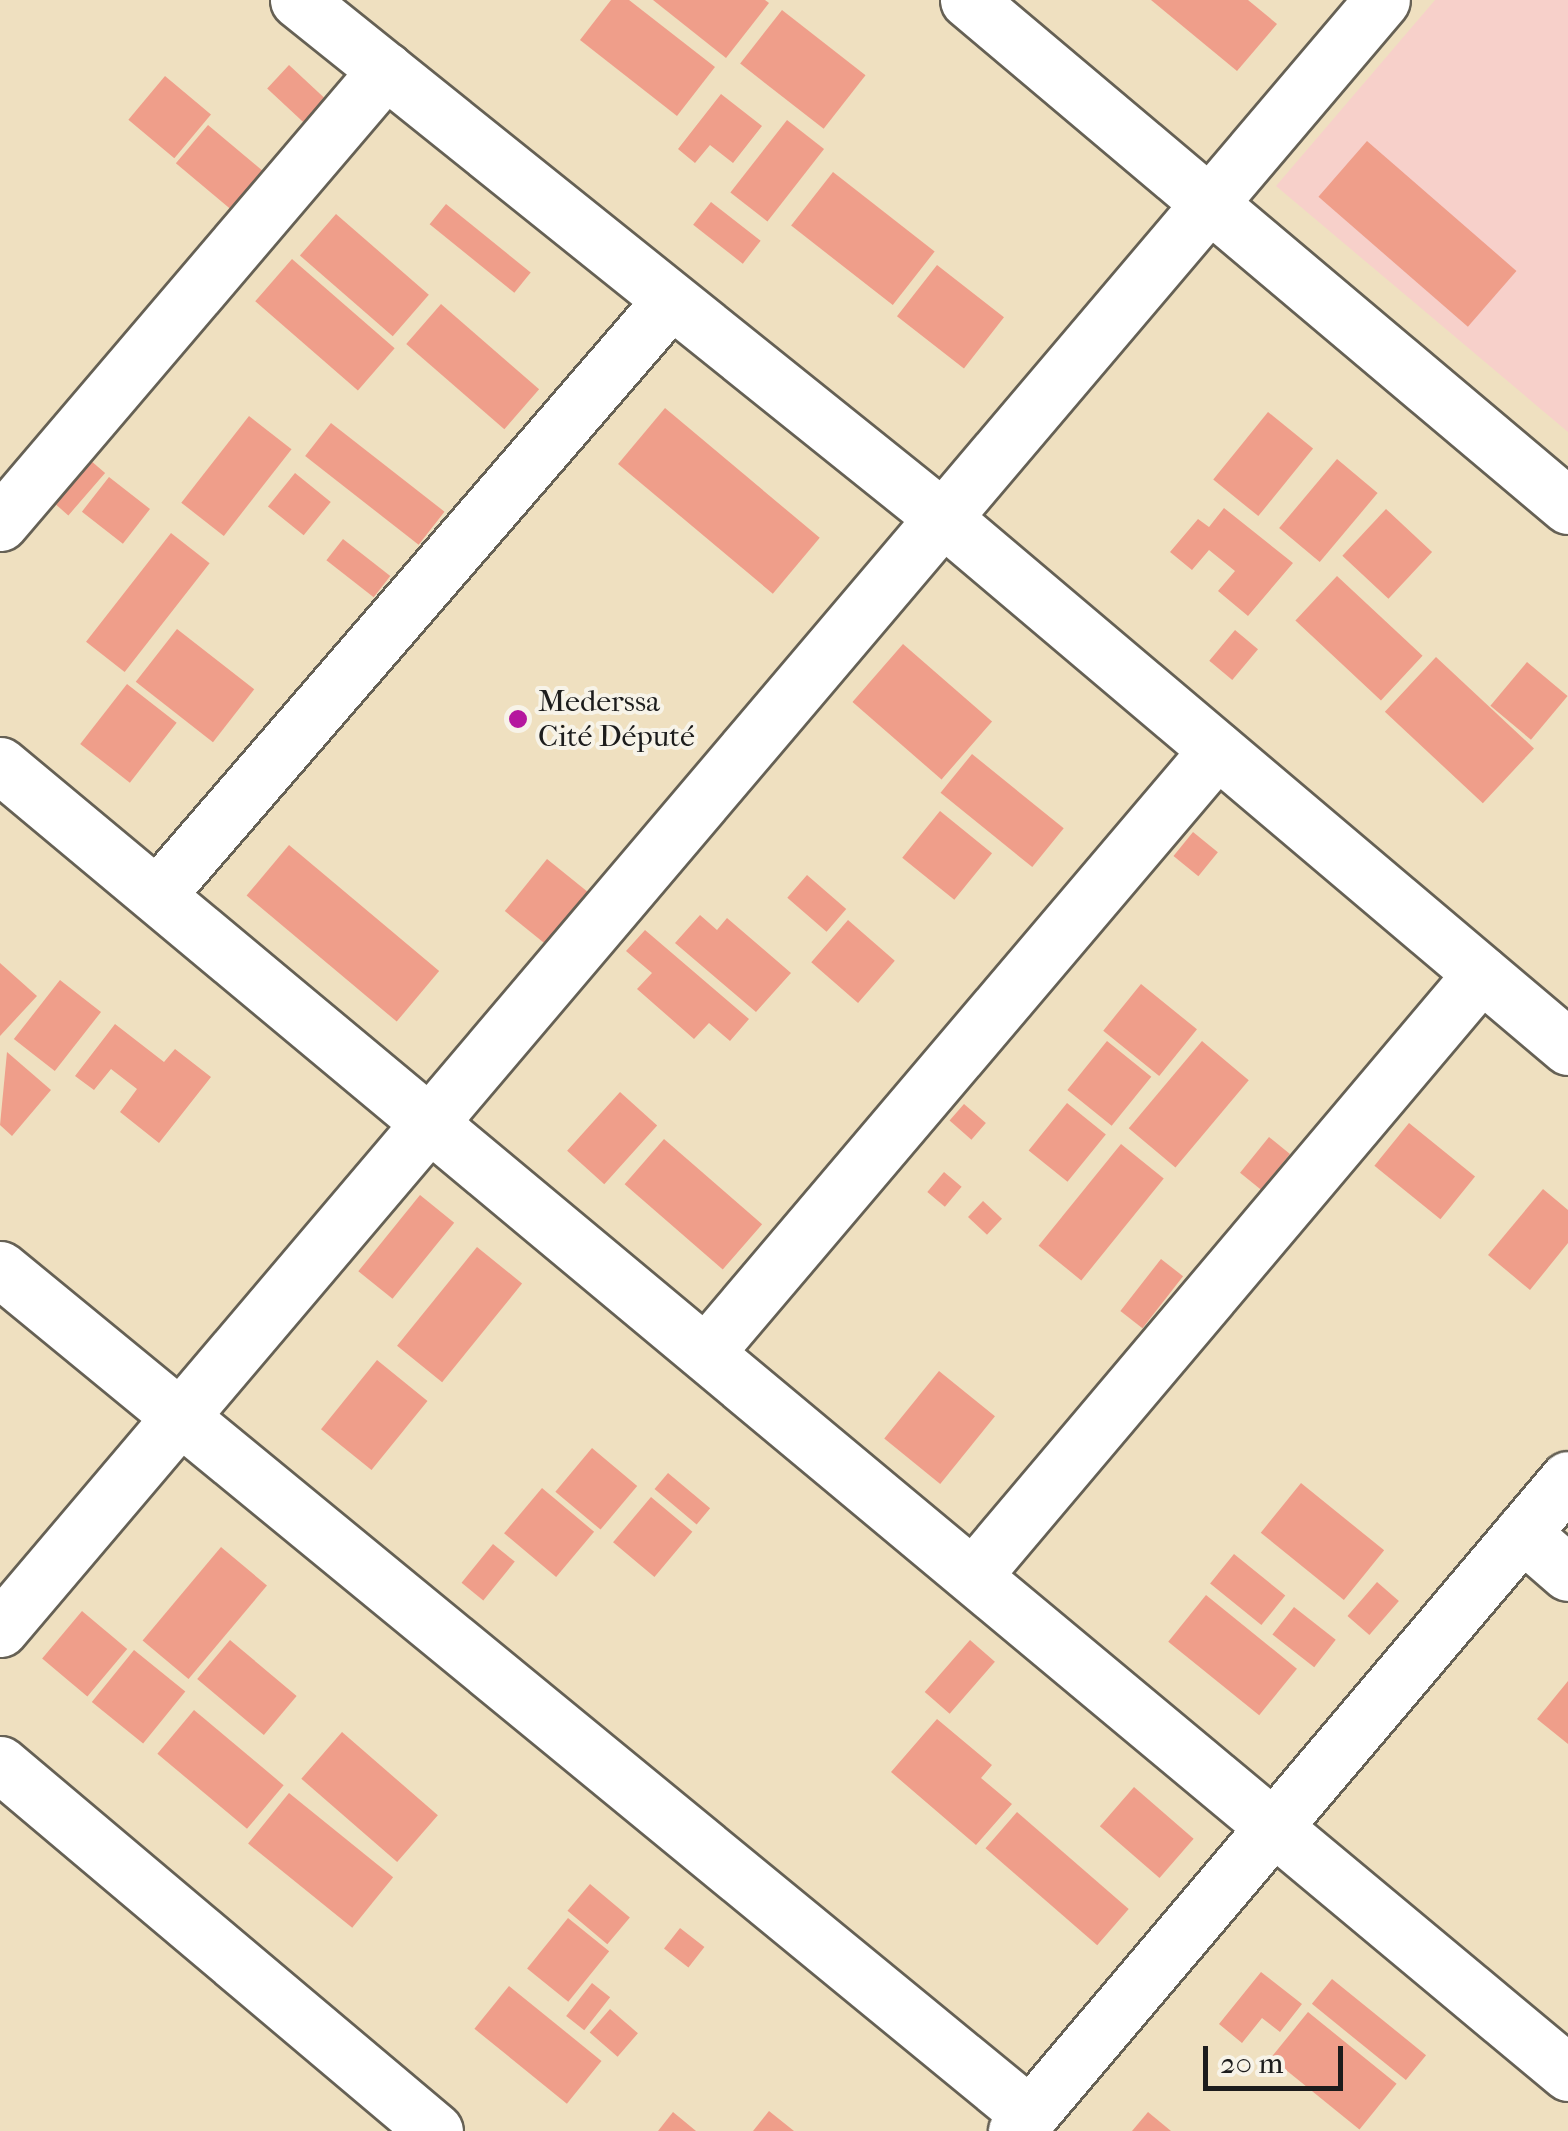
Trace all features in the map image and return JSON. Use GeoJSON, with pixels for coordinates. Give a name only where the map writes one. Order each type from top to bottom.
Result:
{"type":"FeatureCollection","features":[{"type":"Feature","properties":{"kind":"street"},"geometry":{"type":"LineString","coordinates":[[298,0],[943,518],[1568,1047]]}},
{"type":"Feature","properties":{"kind":"street"},"geometry":{"type":"LineString","coordinates":[[968,0],[1568,506]]}},
{"type":"Feature","properties":{"kind":"street"},"geometry":{"type":"LineString","coordinates":[[0,1629],[1382,0]]}},
{"type":"Feature","properties":{"kind":"street"},"geometry":{"type":"LineString","coordinates":[[0,524],[386,70]]}},
{"type":"Feature","properties":{"kind":"street"},"geometry":{"type":"LineString","coordinates":[[157,895],[672,300]]}},
{"type":"Feature","properties":{"kind":"street"},"geometry":{"type":"LineString","coordinates":[[708,1350],[1217,750]]}},
{"type":"Feature","properties":{"kind":"street"},"geometry":{"type":"LineString","coordinates":[[0,766],[976,1572],[1568,2073]]}},
{"type":"Feature","properties":{"kind":"street"},"geometry":{"type":"LineString","coordinates":[[976,1572],[1481,974]]}},
{"type":"Feature","properties":{"kind":"street"},"geometry":{"type":"LineString","coordinates":[[0,1269],[1023,2123],[1568,1479]]}},
{"type":"Feature","properties":{"kind":"street"},"geometry":{"type":"LineString","coordinates":[[1522,1534],[1568,1572]]}},
{"type":"Feature","properties":{"kind":"street"},"geometry":{"type":"LineString","coordinates":[[0,1764],[435,2131]]}},
{"type":"Feature","properties":{"kind":"shaded area"},"geometry":{"type":"Polygon","coordinates":[[[1435,0],[1568,0],[1568,432],[1276,186],[1435,0]]]}},
{"type":"Feature","properties":{"kind":"building"},"geometry":{"type":"Polygon","coordinates":[[[611,0],[629,0],[715,67],[677,116],[580,40],[611,0]]]}},
{"type":"Feature","properties":{"kind":"building"},"geometry":{"type":"Polygon","coordinates":[[[653,0],[765,0],[769,3],[726,58],[653,0]]]}},
{"type":"Feature","properties":{"kind":"building"},"geometry":{"type":"Polygon","coordinates":[[[1151,0],[1248,0],[1277,24],[1237,71],[1151,0]]]}},
{"type":"Feature","properties":{"kind":"building"},"geometry":{"type":"Polygon","coordinates":[[[782,10],[866,75],[824,129],[740,64],[782,10]]]}},
{"type":"Feature","properties":{"kind":"building"},"geometry":{"type":"Polygon","coordinates":[[[289,65],[328,102],[307,125],[267,88],[289,65]]]}},
{"type":"Feature","properties":{"kind":"building"},"geometry":{"type":"Polygon","coordinates":[[[165,76],[211,115],[174,158],[128,120],[165,76]]]}},
{"type":"Feature","properties":{"kind":"building"},"geometry":{"type":"Polygon","coordinates":[[[721,94],[762,126],[733,163],[710,145],[695,163],[678,149],[721,94]]]}},
{"type":"Feature","properties":{"kind":"building"},"geometry":{"type":"Polygon","coordinates":[[[787,120],[824,149],[767,221],[730,192],[787,120]]]}},
{"type":"Feature","properties":{"kind":"building"},"geometry":{"type":"Polygon","coordinates":[[[208,125],[263,171],[231,210],[176,163],[208,125]]]}},
{"type":"Feature","properties":{"kind":"building"},"geometry":{"type":"Polygon","coordinates":[[[1367,141],[1516,271],[1468,327],[1318,197],[1367,141]]]}},
{"type":"Feature","properties":{"kind":"building"},"geometry":{"type":"Polygon","coordinates":[[[833,172],[935,251],[893,305],[791,226],[833,172]]]}},
{"type":"Feature","properties":{"kind":"building"},"geometry":{"type":"Polygon","coordinates":[[[711,202],[761,241],[743,264],[693,225],[711,202]]]}},
{"type":"Feature","properties":{"kind":"building"},"geometry":{"type":"Polygon","coordinates":[[[446,204],[531,273],[514,293],[430,224],[446,204]]]}},
{"type":"Feature","properties":{"kind":"building"},"geometry":{"type":"Polygon","coordinates":[[[336,214],[429,295],[393,336],[300,256],[336,214]]]}},
{"type":"Feature","properties":{"kind":"building"},"geometry":{"type":"Polygon","coordinates":[[[292,259],[395,348],[358,390],[255,301],[292,259]]]}},
{"type":"Feature","properties":{"kind":"building"},"geometry":{"type":"Polygon","coordinates":[[[937,265],[1004,317],[964,369],[897,316],[937,265]]]}},
{"type":"Feature","properties":{"kind":"building"},"geometry":{"type":"Polygon","coordinates":[[[441,304],[539,389],[504,429],[406,344],[441,304]]]}},
{"type":"Feature","properties":{"kind":"building"},"geometry":{"type":"Polygon","coordinates":[[[665,408],[820,538],[773,594],[618,464],[665,408]]]}},
{"type":"Feature","properties":{"kind":"building"},"geometry":{"type":"Polygon","coordinates":[[[1268,412],[1313,449],[1258,516],[1213,480],[1268,412]]]}},
{"type":"Feature","properties":{"kind":"building"},"geometry":{"type":"Polygon","coordinates":[[[249,416],[292,449],[224,536],[181,503],[249,416]]]}},
{"type":"Feature","properties":{"kind":"building"},"geometry":{"type":"Polygon","coordinates":[[[331,423],[444,512],[419,545],[305,456],[331,423]]]}},
{"type":"Feature","properties":{"kind":"building"},"geometry":{"type":"Polygon","coordinates":[[[1337,459],[1378,493],[1320,562],[1279,528],[1337,459]]]}},
{"type":"Feature","properties":{"kind":"building"},"geometry":{"type":"Polygon","coordinates":[[[90,460],[105,473],[68,515],[53,502],[90,460]]]}},
{"type":"Feature","properties":{"kind":"building"},"geometry":{"type":"Polygon","coordinates":[[[295,473],[331,502],[304,535],[268,506],[295,473]]]}},
{"type":"Feature","properties":{"kind":"building"},"geometry":{"type":"Polygon","coordinates":[[[109,477],[150,509],[123,544],[82,512],[109,477]]]}},
{"type":"Feature","properties":{"kind":"building"},"geometry":{"type":"Polygon","coordinates":[[[1224,508],[1293,563],[1248,616],[1218,591],[1235,571],[1209,550],[1192,570],[1170,552],[1198,519],[1209,527],[1224,508]]]}},
{"type":"Feature","properties":{"kind":"building"},"geometry":{"type":"Polygon","coordinates":[[[1386,509],[1432,552],[1388,599],[1342,556],[1386,509]]]}},
{"type":"Feature","properties":{"kind":"building"},"geometry":{"type":"Polygon","coordinates":[[[171,533],[210,563],[125,672],[86,642],[171,533]]]}},
{"type":"Feature","properties":{"kind":"building"},"geometry":{"type":"Polygon","coordinates":[[[343,539],[390,576],[374,597],[326,560],[343,539]]]}},
{"type":"Feature","properties":{"kind":"building"},"geometry":{"type":"Polygon","coordinates":[[[1337,576],[1423,656],[1381,700],[1295,621],[1337,576]]]}},
{"type":"Feature","properties":{"kind":"building"},"geometry":{"type":"Polygon","coordinates":[[[177,629],[254,689],[213,742],[136,682],[177,629]]]}},
{"type":"Feature","properties":{"kind":"building"},"geometry":{"type":"Polygon","coordinates":[[[1235,630],[1258,649],[1232,680],[1209,661],[1235,630]]]}},
{"type":"Feature","properties":{"kind":"building"},"geometry":{"type":"Polygon","coordinates":[[[903,644],[992,721],[942,780],[852,702],[903,644]]]}},
{"type":"Feature","properties":{"kind":"building"},"geometry":{"type":"Polygon","coordinates":[[[1436,657],[1534,748],[1483,803],[1385,712],[1436,657]]]}},
{"type":"Feature","properties":{"kind":"building"},"geometry":{"type":"Polygon","coordinates":[[[1527,662],[1568,696],[1531,740],[1490,706],[1527,662]]]}},
{"type":"Feature","properties":{"kind":"building"},"geometry":{"type":"Polygon","coordinates":[[[127,684],[177,723],[130,783],[80,744],[127,684]]]}},
{"type":"Feature","properties":{"kind":"building"},"geometry":{"type":"Polygon","coordinates":[[[972,754],[1064,828],[1032,867],[941,793],[972,754]]]}},
{"type":"Feature","properties":{"kind":"building"},"geometry":{"type":"Polygon","coordinates":[[[940,811],[992,853],[954,900],[902,858],[940,811]]]}},
{"type":"Feature","properties":{"kind":"building"},"geometry":{"type":"Polygon","coordinates":[[[1193,832],[1218,852],[1198,876],[1173,856],[1193,832]]]}},
{"type":"Feature","properties":{"kind":"building"},"geometry":{"type":"Polygon","coordinates":[[[289,845],[439,971],[397,1022],[247,896],[289,845]]]}},
{"type":"Feature","properties":{"kind":"building"},"geometry":{"type":"Polygon","coordinates":[[[547,859],[588,892],[546,944],[505,911],[547,859]]]}},
{"type":"Feature","properties":{"kind":"building"},"geometry":{"type":"Polygon","coordinates":[[[807,875],[846,909],[827,932],[787,898],[807,875]]]}},
{"type":"Feature","properties":{"kind":"building"},"geometry":{"type":"Polygon","coordinates":[[[700,915],[717,930],[727,918],[791,973],[756,1012],[675,943],[700,915]]]}},
{"type":"Feature","properties":{"kind":"building"},"geometry":{"type":"Polygon","coordinates":[[[848,920],[895,961],[858,1003],[811,962],[848,920]]]}},
{"type":"Feature","properties":{"kind":"building"},"geometry":{"type":"Polygon","coordinates":[[[645,930],[749,1019],[730,1041],[709,1023],[694,1039],[637,989],[652,973],[626,951],[645,930]]]}},
{"type":"Feature","properties":{"kind":"building"},"geometry":{"type":"Polygon","coordinates":[[[0,963],[37,996],[0,1036],[0,963]]]}},
{"type":"Feature","properties":{"kind":"building"},"geometry":{"type":"Polygon","coordinates":[[[60,980],[101,1012],[55,1071],[14,1039],[60,980]]]}},
{"type":"Feature","properties":{"kind":"building"},"geometry":{"type":"Polygon","coordinates":[[[1141,984],[1197,1029],[1159,1076],[1103,1031],[1141,984]]]}},
{"type":"Feature","properties":{"kind":"building"},"geometry":{"type":"Polygon","coordinates":[[[115,1024],[164,1062],[175,1049],[211,1077],[159,1143],[120,1112],[137,1089],[111,1069],[94,1090],[75,1076],[115,1024]]]}},
{"type":"Feature","properties":{"kind":"building"},"geometry":{"type":"Polygon","coordinates":[[[1107,1041],[1151,1077],[1112,1126],[1067,1090],[1107,1041]]]}},
{"type":"Feature","properties":{"kind":"building"},"geometry":{"type":"Polygon","coordinates":[[[1202,1041],[1249,1080],[1175,1168],[1129,1128],[1202,1041]]]}},
{"type":"Feature","properties":{"kind":"building"},"geometry":{"type":"Polygon","coordinates":[[[7,1052],[51,1090],[12,1136],[0,1125],[7,1052]]]}},
{"type":"Feature","properties":{"kind":"building"},"geometry":{"type":"Polygon","coordinates":[[[620,1092],[657,1125],[604,1184],[567,1151],[620,1092]]]}},
{"type":"Feature","properties":{"kind":"building"},"geometry":{"type":"Polygon","coordinates":[[[1067,1103],[1106,1134],[1067,1182],[1029,1150],[1067,1103]]]}},
{"type":"Feature","properties":{"kind":"building"},"geometry":{"type":"Polygon","coordinates":[[[964,1104],[986,1123],[971,1140],[950,1121],[964,1104]]]}},
{"type":"Feature","properties":{"kind":"building"},"geometry":{"type":"Polygon","coordinates":[[[1409,1123],[1475,1176],[1440,1219],[1374,1166],[1409,1123]]]}},
{"type":"Feature","properties":{"kind":"building"},"geometry":{"type":"Polygon","coordinates":[[[1269,1137],[1290,1154],[1261,1190],[1240,1173],[1269,1137]]]}},
{"type":"Feature","properties":{"kind":"building"},"geometry":{"type":"Polygon","coordinates":[[[664,1139],[762,1224],[723,1270],[625,1184],[664,1139]]]}},
{"type":"Feature","properties":{"kind":"building"},"geometry":{"type":"Polygon","coordinates":[[[1121,1144],[1164,1179],[1081,1280],[1039,1246],[1121,1144]]]}},
{"type":"Feature","properties":{"kind":"building"},"geometry":{"type":"Polygon","coordinates":[[[944,1172],[962,1187],[945,1207],[927,1192],[944,1172]]]}},
{"type":"Feature","properties":{"kind":"building"},"geometry":{"type":"Polygon","coordinates":[[[1543,1189],[1568,1210],[1568,1243],[1530,1290],[1488,1255],[1543,1189]]]}},
{"type":"Feature","properties":{"kind":"building"},"geometry":{"type":"Polygon","coordinates":[[[420,1195],[454,1223],[393,1299],[358,1271],[420,1195]]]}},
{"type":"Feature","properties":{"kind":"building"},"geometry":{"type":"Polygon","coordinates":[[[983,1201],[1002,1219],[987,1235],[968,1217],[983,1201]]]}},
{"type":"Feature","properties":{"kind":"building"},"geometry":{"type":"Polygon","coordinates":[[[477,1247],[522,1284],[442,1382],[397,1346],[477,1247]]]}},
{"type":"Feature","properties":{"kind":"building"},"geometry":{"type":"Polygon","coordinates":[[[1161,1259],[1183,1276],[1142,1328],[1120,1311],[1161,1259]]]}},
{"type":"Feature","properties":{"kind":"building"},"geometry":{"type":"Polygon","coordinates":[[[377,1360],[428,1401],[372,1470],[321,1429],[377,1360]]]}},
{"type":"Feature","properties":{"kind":"building"},"geometry":{"type":"Polygon","coordinates":[[[939,1371],[995,1416],[940,1484],[884,1439],[939,1371]]]}},
{"type":"Feature","properties":{"kind":"building"},"geometry":{"type":"Polygon","coordinates":[[[592,1448],[637,1486],[601,1530],[555,1492],[592,1448]]]}},
{"type":"Feature","properties":{"kind":"building"},"geometry":{"type":"Polygon","coordinates":[[[668,1473],[710,1508],[697,1524],[655,1489],[668,1473]]]}},
{"type":"Feature","properties":{"kind":"building"},"geometry":{"type":"Polygon","coordinates":[[[1301,1483],[1384,1550],[1344,1600],[1261,1533],[1301,1483]]]}},
{"type":"Feature","properties":{"kind":"building"},"geometry":{"type":"Polygon","coordinates":[[[542,1488],[594,1532],[556,1577],[504,1533],[542,1488]]]}},
{"type":"Feature","properties":{"kind":"building"},"geometry":{"type":"Polygon","coordinates":[[[651,1497],[692,1532],[654,1577],[613,1542],[651,1497]]]}},
{"type":"Feature","properties":{"kind":"building"},"geometry":{"type":"Polygon","coordinates":[[[493,1544],[515,1562],[483,1600],[462,1583],[493,1544]]]}},
{"type":"Feature","properties":{"kind":"building"},"geometry":{"type":"Polygon","coordinates":[[[221,1547],[267,1586],[189,1679],[143,1640],[221,1547]]]}},
{"type":"Feature","properties":{"kind":"building"},"geometry":{"type":"Polygon","coordinates":[[[1234,1554],[1285,1596],[1261,1625],[1210,1584],[1234,1554]]]}},
{"type":"Feature","properties":{"kind":"building"},"geometry":{"type":"Polygon","coordinates":[[[1377,1582],[1399,1601],[1369,1635],[1347,1616],[1377,1582]]]}},
{"type":"Feature","properties":{"kind":"building"},"geometry":{"type":"Polygon","coordinates":[[[1206,1595],[1297,1669],[1259,1715],[1168,1642],[1206,1595]]]}},
{"type":"Feature","properties":{"kind":"building"},"geometry":{"type":"Polygon","coordinates":[[[1294,1607],[1336,1640],[1314,1667],[1272,1635],[1294,1607]]]}},
{"type":"Feature","properties":{"kind":"building"},"geometry":{"type":"Polygon","coordinates":[[[82,1611],[127,1649],[87,1696],[42,1658],[82,1611]]]}},
{"type":"Feature","properties":{"kind":"building"},"geometry":{"type":"Polygon","coordinates":[[[230,1640],[297,1696],[264,1735],[197,1679],[230,1640]]]}},
{"type":"Feature","properties":{"kind":"building"},"geometry":{"type":"Polygon","coordinates":[[[970,1640],[995,1662],[950,1714],[925,1692],[970,1640]]]}},
{"type":"Feature","properties":{"kind":"building"},"geometry":{"type":"Polygon","coordinates":[[[134,1650],[185,1692],[143,1744],[92,1702],[134,1650]]]}},
{"type":"Feature","properties":{"kind":"building"},"geometry":{"type":"Polygon","coordinates":[[[1568,1681],[1568,1744],[1537,1719],[1568,1681]]]}},
{"type":"Feature","properties":{"kind":"building"},"geometry":{"type":"Polygon","coordinates":[[[194,1710],[284,1785],[247,1829],[157,1754],[194,1710]]]}},
{"type":"Feature","properties":{"kind":"building"},"geometry":{"type":"Polygon","coordinates":[[[937,1719],[992,1765],[981,1778],[1012,1804],[976,1845],[891,1772],[937,1719]]]}},
{"type":"Feature","properties":{"kind":"building"},"geometry":{"type":"Polygon","coordinates":[[[342,1732],[438,1815],[397,1862],[301,1779],[342,1732]]]}},
{"type":"Feature","properties":{"kind":"building"},"geometry":{"type":"Polygon","coordinates":[[[1134,1787],[1194,1839],[1160,1878],[1100,1826],[1134,1787]]]}},
{"type":"Feature","properties":{"kind":"building"},"geometry":{"type":"Polygon","coordinates":[[[289,1793],[393,1877],[352,1928],[248,1844],[289,1793]]]}},
{"type":"Feature","properties":{"kind":"building"},"geometry":{"type":"Polygon","coordinates":[[[1017,1812],[1129,1909],[1097,1945],[986,1848],[1017,1812]]]}},
{"type":"Feature","properties":{"kind":"building"},"geometry":{"type":"Polygon","coordinates":[[[590,1884],[630,1917],[607,1944],[568,1911],[590,1884]]]}},
{"type":"Feature","properties":{"kind":"building"},"geometry":{"type":"Polygon","coordinates":[[[568,1918],[609,1951],[568,2002],[527,1969],[568,1918]]]}},
{"type":"Feature","properties":{"kind":"building"},"geometry":{"type":"Polygon","coordinates":[[[680,1928],[704,1947],[688,1968],[664,1948],[680,1928]]]}},
{"type":"Feature","properties":{"kind":"building"},"geometry":{"type":"Polygon","coordinates":[[[1261,1972],[1302,2004],[1280,2032],[1262,2018],[1242,2043],[1219,2024],[1261,1972]]]}},
{"type":"Feature","properties":{"kind":"building"},"geometry":{"type":"Polygon","coordinates":[[[1332,1979],[1426,2055],[1406,2080],[1312,2004],[1332,1979]]]}},
{"type":"Feature","properties":{"kind":"building"},"geometry":{"type":"Polygon","coordinates":[[[592,1983],[610,1997],[584,2030],[566,2016],[592,1983]]]}},
{"type":"Feature","properties":{"kind":"building"},"geometry":{"type":"Polygon","coordinates":[[[509,1986],[601,2061],[567,2104],[474,2029],[509,1986]]]}},
{"type":"Feature","properties":{"kind":"building"},"geometry":{"type":"Polygon","coordinates":[[[610,2009],[638,2033],[618,2057],[590,2032],[610,2009]]]}},
{"type":"Feature","properties":{"kind":"building"},"geometry":{"type":"Polygon","coordinates":[[[1308,2012],[1397,2084],[1359,2130],[1271,2058],[1308,2012]]]}},
{"type":"Feature","properties":{"kind":"building"},"geometry":{"type":"Polygon","coordinates":[[[769,2111],[794,2131],[753,2131],[769,2111]]]}},
{"type":"Feature","properties":{"kind":"building"},"geometry":{"type":"Polygon","coordinates":[[[673,2112],[696,2131],[658,2131],[673,2112]]]}},
{"type":"Feature","properties":{"kind":"building"},"geometry":{"type":"Polygon","coordinates":[[[1148,2112],[1171,2131],[1132,2131],[1148,2112]]]}},
{"type":"Feature","properties":{"kind":"place","name":"Mederssa Cité Député"},"geometry":{"type":"Point","coordinates":[518,719]}}]}
